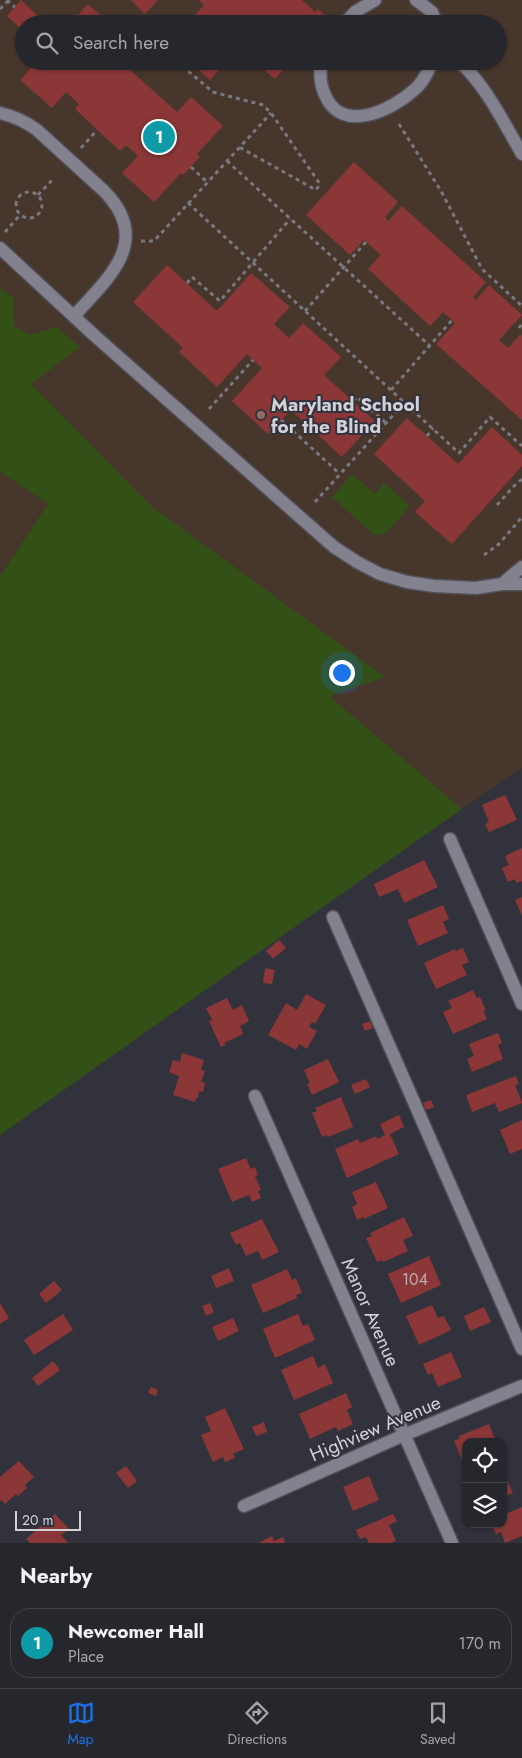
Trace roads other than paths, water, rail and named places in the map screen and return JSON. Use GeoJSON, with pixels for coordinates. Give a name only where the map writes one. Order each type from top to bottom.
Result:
{"type":"FeatureCollection","features":[{"type":"Feature","properties":{"kind":"street"},"geometry":{"type":"LineString","coordinates":[[352,15],[375,0]]}},
{"type":"Feature","properties":{"kind":"street"},"geometry":{"type":"LineString","coordinates":[[416,0],[433,15]]}},
{"type":"Feature","properties":{"kind":"street"},"geometry":{"type":"LineString","coordinates":[[320,70],[321,85],[327,98],[337,110],[352,116],[367,116],[383,111],[399,102],[416,89],[428,70]]}},
{"type":"Feature","properties":{"kind":"street"},"geometry":{"type":"LineString","coordinates":[[466,70],[499,114],[522,154]]}},
{"type":"Feature","properties":{"kind":"street"},"geometry":{"type":"LineString","coordinates":[[0,113],[11,115],[36,130],[114,201],[121,215],[125,231],[120,260],[105,282],[74,316]]}},
{"type":"Feature","properties":{"kind":"street"},"geometry":{"type":"LineString","coordinates":[[0,248],[95,336],[284,503],[334,547],[356,562],[380,574],[406,582],[434,586],[476,588],[502,584],[522,584]]}},
{"type":"Feature","properties":{"kind":"street"},"geometry":{"type":"LineString","coordinates":[[502,584],[522,567]]}},
{"type":"Feature","properties":{"kind":"street"},"geometry":{"type":"LineString","coordinates":[[450,840],[522,1004]]}},
{"type":"Feature","properties":{"kind":"street"},"geometry":{"type":"LineString","coordinates":[[333,917],[522,1349]]}},
{"type":"Feature","properties":{"kind":"street","name":"Manor Avenue"},"geometry":{"type":"LineString","coordinates":[[255,1096],[452,1543]]}},
{"type":"Feature","properties":{"kind":"street","name":"Highview Avenue"},"geometry":{"type":"LineString","coordinates":[[244,1506],[404,1434],[522,1386]]}},
{"type":"Feature","properties":{"kind":"place","name":"Newcomer Hall"},"geometry":{"type":"Point","coordinates":[159,137]}},
{"type":"Feature","properties":{"kind":"place","name":"Maryland School for the Blind"},"geometry":{"type":"Point","coordinates":[261,415]}}]}
